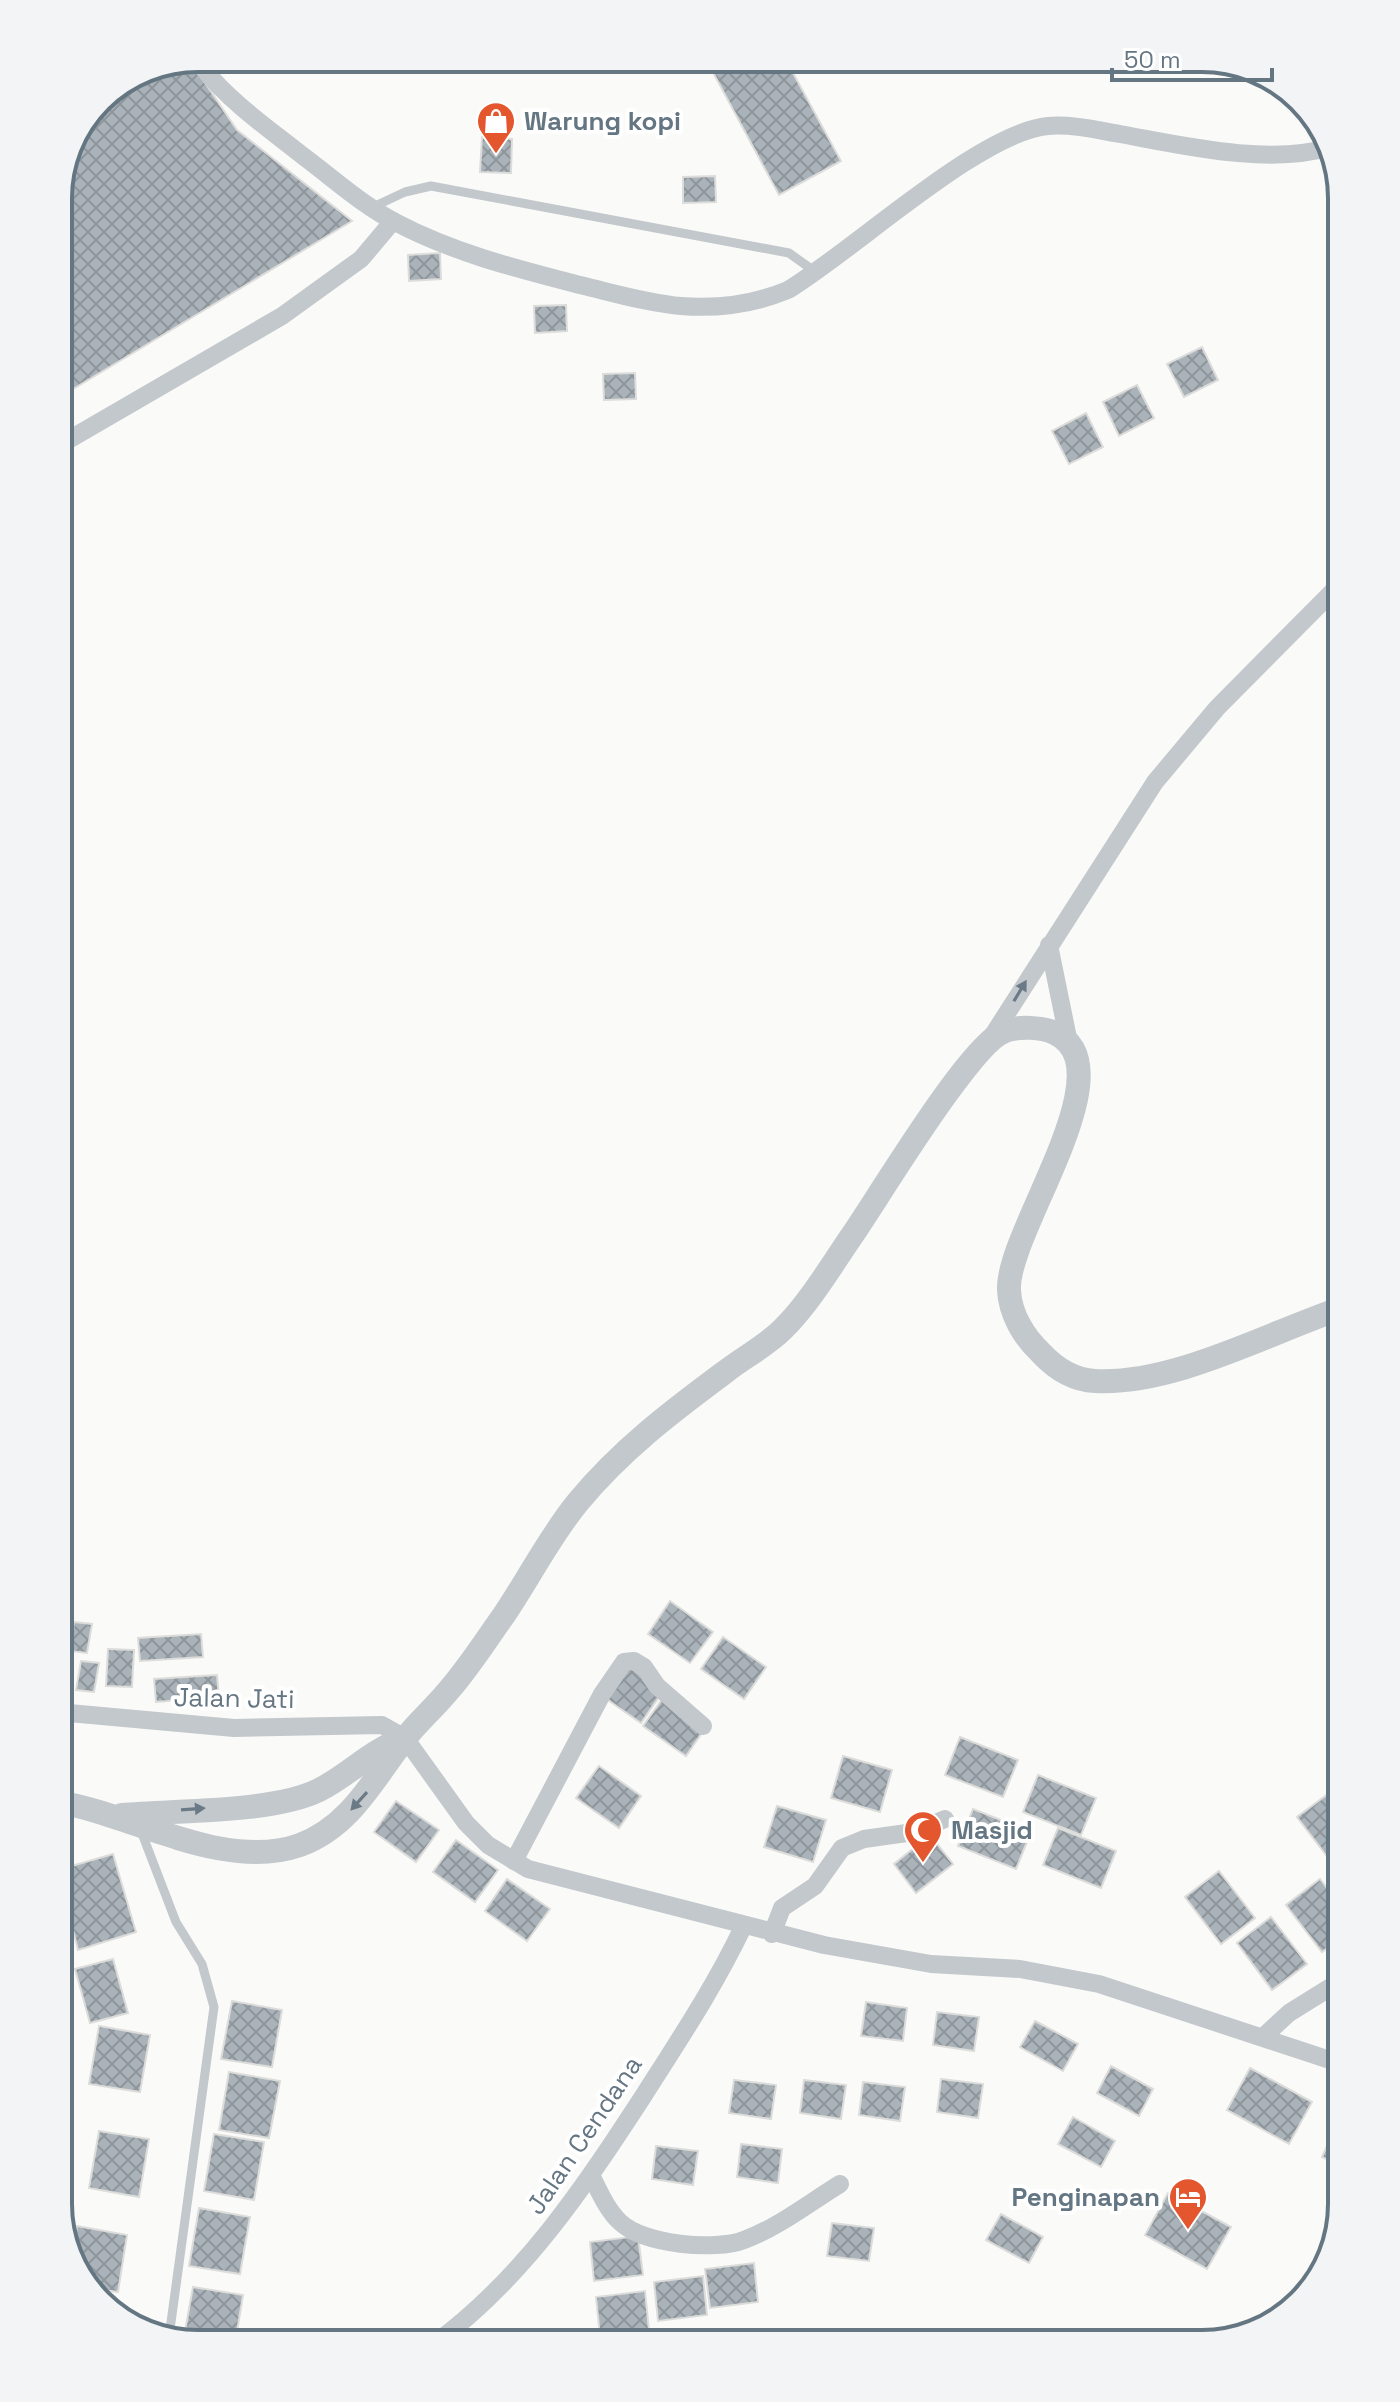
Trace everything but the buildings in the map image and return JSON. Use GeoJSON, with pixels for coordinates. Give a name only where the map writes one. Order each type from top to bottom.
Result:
{"type":"FeatureCollection","features":[{"type":"Feature","properties":{"kind":"street"},"geometry":{"type":"LineString","coordinates":[[207,72],[260,121],[371,208],[393,221],[456,249],[517,268],[631,298],[682,306],[733,306],[761,301],[817,273],[955,170],[1004,140],[1046,126],[1079,127],[1216,150],[1274,153],[1318,148]]}},
{"type":"Feature","properties":{"kind":"street"},"geometry":{"type":"LineString","coordinates":[[72,438],[282,316],[361,259],[393,221]]}},
{"type":"Feature","properties":{"kind":"street"},"geometry":{"type":"LineString","coordinates":[[72,1806],[218,1847],[278,1849],[298,1846],[347,1814],[372,1786],[405,1738],[452,1687],[574,1507],[602,1474],[652,1425],[765,1344],[797,1313],[991,1038],[1049,945],[1177,754],[1328,597]]}},
{"type":"Feature","properties":{"kind":"street"},"geometry":{"type":"LineString","coordinates":[[1049,945],[1069,1043],[1079,1067],[1075,1111],[1016,1248],[1008,1286],[1014,1314],[1022,1330],[1050,1362],[1083,1380],[1131,1378],[1176,1368],[1328,1313]]}},
{"type":"Feature","properties":{"kind":"street"},"geometry":{"type":"LineString","coordinates":[[991,1038],[1008,1029],[1031,1028],[1056,1033],[1069,1043]]}},
{"type":"Feature","properties":{"kind":"street"},"geometry":{"type":"LineString","coordinates":[[514,1861],[602,1694],[624,1662],[634,1661],[644,1667],[657,1686],[703,1726]]}},
{"type":"Feature","properties":{"kind":"street","name":"Jalan Jati"},"geometry":{"type":"LineString","coordinates":[[72,1713],[234,1728],[369,1723],[382,1725],[405,1738]]}},
{"type":"Feature","properties":{"kind":"street"},"geometry":{"type":"LineString","coordinates":[[127,1820],[275,1805],[319,1790],[360,1761],[405,1738]]}},
{"type":"Feature","properties":{"kind":"street"},"geometry":{"type":"LineString","coordinates":[[405,1738],[466,1823],[488,1845],[514,1861],[566,1881],[772,1934],[899,1959],[1056,1974],[1099,1984],[1328,2059]]}},
{"type":"Feature","properties":{"kind":"street"},"geometry":{"type":"LineString","coordinates":[[772,1934],[782,1908],[815,1886],[842,1848],[864,1839],[914,1832],[945,1819]]}},
{"type":"Feature","properties":{"kind":"street","name":"Jalan Cendana"},"geometry":{"type":"LineString","coordinates":[[450,2330],[530,2258],[591,2175],[711,1989],[743,1927]]}},
{"type":"Feature","properties":{"kind":"street"},"geometry":{"type":"LineString","coordinates":[[1263,2037],[1289,2013],[1328,1989]]}},
{"type":"Feature","properties":{"kind":"street"},"geometry":{"type":"LineString","coordinates":[[591,2175],[602,2198],[620,2222],[632,2230],[668,2241],[710,2246],[748,2239],[789,2218],[840,2184]]}},
{"type":"Feature","properties":{"kind":"lane"},"geometry":{"type":"LineString","coordinates":[[371,208],[405,192],[431,186],[789,253],[817,273]]}},
{"type":"Feature","properties":{"kind":"lane"},"geometry":{"type":"LineString","coordinates":[[127,1820],[176,1922],[202,1964],[214,2007],[170,2327]]}},
{"type":"Feature","properties":{"kind":"place","name":"Warung kopi"},"geometry":{"type":"Point","coordinates":[496,155]}},
{"type":"Feature","properties":{"kind":"place","name":"Masjid"},"geometry":{"type":"Point","coordinates":[923,1864]}},
{"type":"Feature","properties":{"kind":"place","name":"Penginapan"},"geometry":{"type":"Point","coordinates":[1188,2231]}}]}
